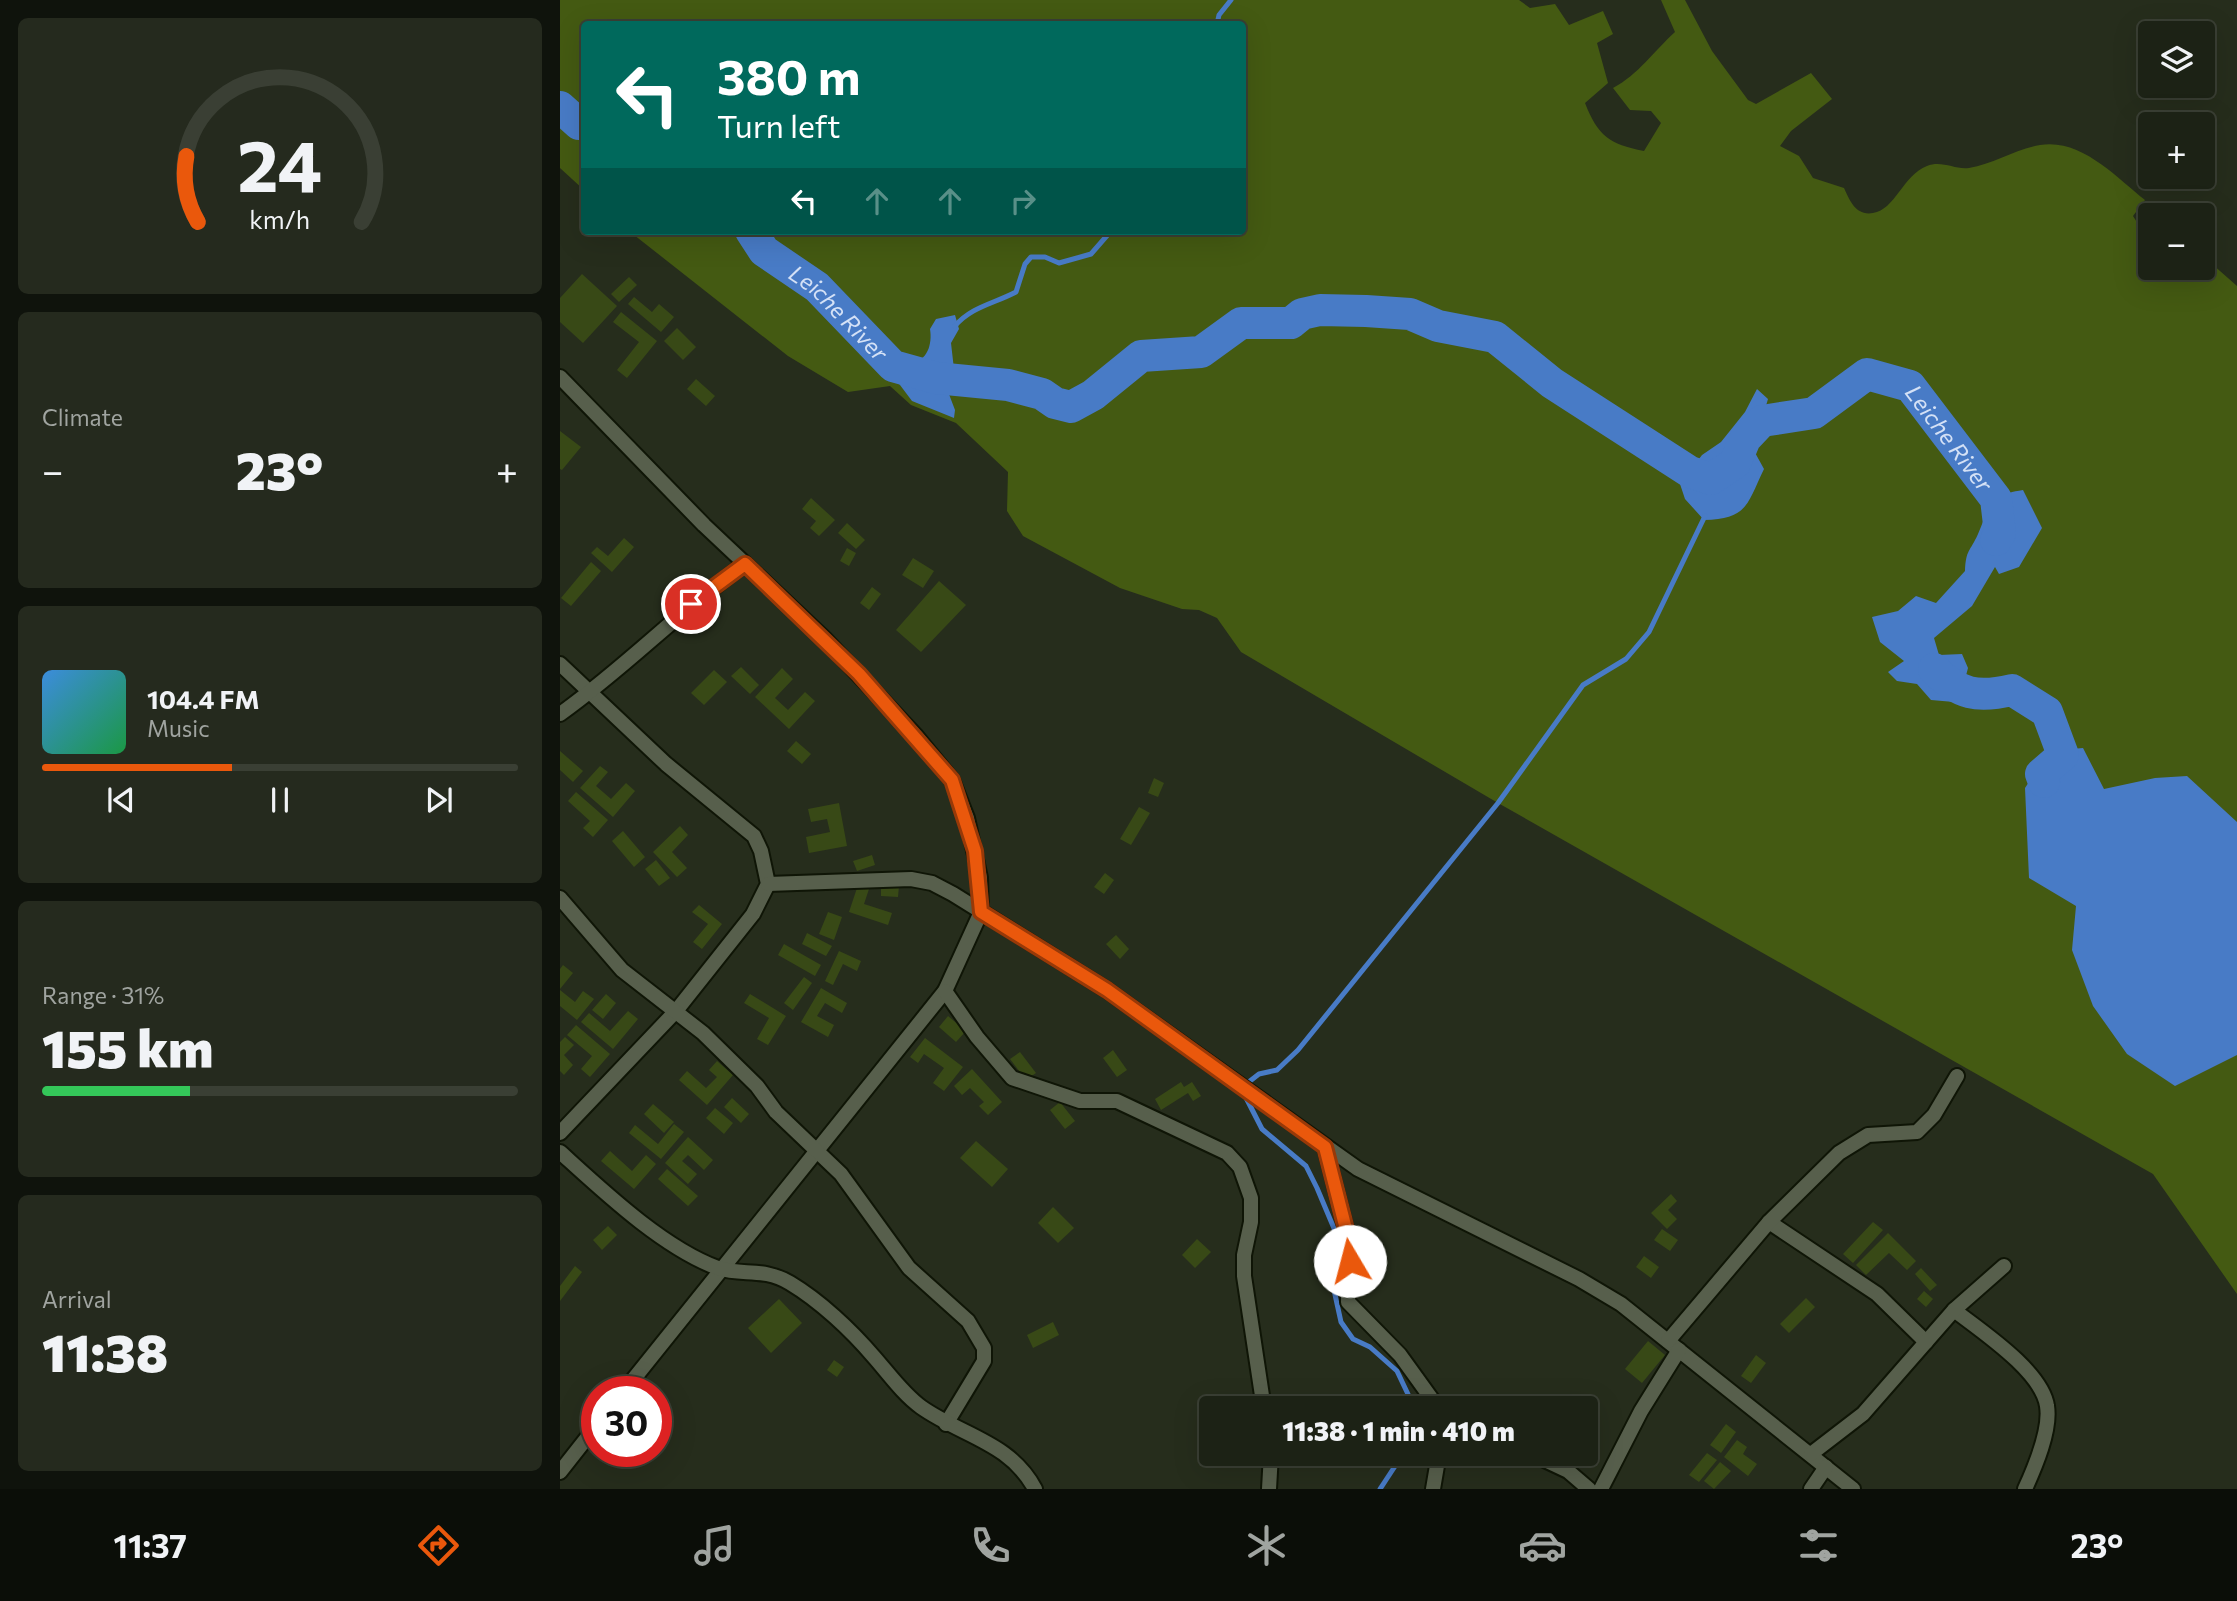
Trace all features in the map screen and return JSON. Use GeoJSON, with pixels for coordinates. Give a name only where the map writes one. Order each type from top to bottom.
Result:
{"type":"FeatureCollection","features":[{"type":"Feature","properties":{"kind":"street"},"geometry":{"type":"LineString","coordinates":[[560,377],[656,478],[859,674],[952,780],[975,851],[981,912],[945,991],[636,1376]]}},
{"type":"Feature","properties":{"kind":"street"},"geometry":{"type":"LineString","coordinates":[[560,714],[590,693],[676,616],[745,564]]}},
{"type":"Feature","properties":{"kind":"street"},"geometry":{"type":"LineString","coordinates":[[560,664],[666,764],[754,836],[761,851],[768,884],[763,898],[733,941],[676,1011],[625,1068],[560,1133]]}},
{"type":"Feature","properties":{"kind":"street"},"geometry":{"type":"LineString","coordinates":[[768,884],[911,879],[932,883],[1107,990],[1325,1147],[1389,1187],[1579,1279],[1621,1304],[1853,1489]]}},
{"type":"Feature","properties":{"kind":"street"},"geometry":{"type":"LineString","coordinates":[[560,898],[622,970],[676,1011],[757,1086],[776,1112],[852,1187],[909,1268],[968,1321],[984,1348],[984,1361],[946,1424]]}},
{"type":"Feature","properties":{"kind":"street"},"geometry":{"type":"LineString","coordinates":[[945,991],[985,1047],[1012,1078],[1080,1101],[1117,1101],[1130,1106],[1168,1128],[1227,1153],[1240,1167],[1247,1184],[1252,1210],[1244,1276],[1262,1396]]}},
{"type":"Feature","properties":{"kind":"street"},"geometry":{"type":"LineString","coordinates":[[1601,1489],[1673,1345],[1769,1222],[1839,1153],[1859,1140],[1868,1136],[1917,1132],[1934,1115],[1956,1076]]}},
{"type":"Feature","properties":{"kind":"street"},"geometry":{"type":"LineString","coordinates":[[1325,1147],[1349,1241],[1348,1302],[1400,1355],[1430,1396]]}},
{"type":"Feature","properties":{"kind":"street"},"geometry":{"type":"LineString","coordinates":[[560,1152],[649,1226],[685,1251],[720,1269],[768,1273],[791,1283],[872,1353],[912,1401],[946,1424],[1008,1454],[1021,1465],[1035,1489]]}},
{"type":"Feature","properties":{"kind":"street"},"geometry":{"type":"LineString","coordinates":[[1769,1222],[1877,1294],[1926,1342]]}},
{"type":"Feature","properties":{"kind":"street"},"geometry":{"type":"LineString","coordinates":[[1811,1454],[1863,1414],[1954,1310],[2004,1266]]}},
{"type":"Feature","properties":{"kind":"street"},"geometry":{"type":"LineString","coordinates":[[1954,1310],[2025,1370],[2044,1395],[2048,1415],[2025,1489]]}},
{"type":"Feature","properties":{"kind":"street"},"geometry":{"type":"LineString","coordinates":[[560,1472],[581,1445]]}},
{"type":"Feature","properties":{"kind":"street"},"geometry":{"type":"LineString","coordinates":[[1269,1489],[1270,1466]]}},
{"type":"Feature","properties":{"kind":"street"},"geometry":{"type":"LineString","coordinates":[[1433,1489],[1436,1466]]}},
{"type":"Feature","properties":{"kind":"street"},"geometry":{"type":"LineString","coordinates":[[1557,1466],[1568,1471],[1589,1489]]}},
{"type":"Feature","properties":{"kind":"street"},"geometry":{"type":"LineString","coordinates":[[1811,1489],[1826,1467]]}},
{"type":"Feature","properties":{"kind":"green space"},"geometry":{"type":"Polygon","coordinates":[[[560,0],[1519,0],[1530,8],[1555,4],[1569,25],[1603,11],[1613,34],[1597,43],[1608,83],[1585,103],[1606,137],[1644,151],[1661,123],[1651,111],[1630,110],[1613,88],[1638,69],[1675,32],[1661,0],[1685,0],[1712,51],[1748,100],[1756,104],[1811,73],[1832,99],[1791,131],[1780,146],[1799,156],[1813,178],[1844,188],[1854,206],[1862,212],[1873,213],[1887,206],[1919,170],[1933,164],[1969,168],[2022,150],[2055,144],[2070,147],[2097,161],[2145,200],[2138,203],[2138,209],[2133,216],[2138,224],[2138,280],[2215,280],[2215,267],[2237,286],[2237,1294],[2153,1174],[1498,803],[1241,652],[1217,618],[1199,610],[1182,609],[1120,588],[1023,536],[1007,511],[1008,472],[956,423],[911,405],[890,386],[848,392],[788,356],[634,235],[1246,235],[1246,21],[581,21],[581,187],[560,168],[560,0]]]}},
{"type":"Feature","properties":{"kind":"water"},"geometry":{"type":"Polygon","coordinates":[[[955,315],[959,329],[951,343],[955,378],[947,389],[955,410],[954,418],[912,401],[876,353],[882,347],[902,360],[916,361],[929,349],[930,329],[936,319],[955,315]]]}},
{"type":"Feature","properties":{"kind":"water"},"geometry":{"type":"Polygon","coordinates":[[[1757,389],[1768,399],[1753,449],[1764,469],[1749,500],[1738,513],[1730,517],[1704,520],[1685,499],[1680,484],[1702,455],[1721,442],[1745,412],[1757,389]]]}},
{"type":"Feature","properties":{"kind":"water"},"geometry":{"type":"Polygon","coordinates":[[[2023,490],[2042,528],[2019,567],[1999,574],[1995,567],[1972,606],[1934,638],[1939,655],[1962,654],[1968,668],[1963,687],[1977,704],[1931,700],[1917,684],[1897,681],[1888,672],[1904,661],[1880,642],[1872,617],[1898,611],[1916,596],[1936,603],[1965,571],[1967,554],[1992,503],[2003,495],[2023,490]]]}},
{"type":"Feature","properties":{"kind":"water"},"geometry":{"type":"Polygon","coordinates":[[[2083,748],[2104,789],[2155,778],[2187,776],[2237,822],[2237,1055],[2175,1086],[2127,1054],[2093,1006],[2072,950],[2076,906],[2029,878],[2025,788],[2049,751],[2083,748]]]}},
{"type":"Feature","properties":{"kind":"building"},"geometry":{"type":"Polygon","coordinates":[[[582,274],[617,306],[583,343],[560,322],[560,298],[582,274]]]}},
{"type":"Feature","properties":{"kind":"building"},"geometry":{"type":"Polygon","coordinates":[[[629,277],[637,285],[619,302],[611,294],[629,277]]]}},
{"type":"Feature","properties":{"kind":"building"},"geometry":{"type":"Polygon","coordinates":[[[634,297],[652,312],[659,304],[674,317],[661,332],[628,304],[634,297]]]}},
{"type":"Feature","properties":{"kind":"building"},"geometry":{"type":"Polygon","coordinates":[[[621,312],[657,341],[627,378],[617,370],[639,342],[613,322],[621,312]]]}},
{"type":"Feature","properties":{"kind":"building"},"geometry":{"type":"Polygon","coordinates":[[[677,328],[696,347],[683,360],[664,341],[677,328]]]}},
{"type":"Feature","properties":{"kind":"building"},"geometry":{"type":"Polygon","coordinates":[[[696,379],[715,396],[706,406],[687,389],[696,379]]]}},
{"type":"Feature","properties":{"kind":"building"},"geometry":{"type":"Polygon","coordinates":[[[560,431],[581,447],[562,470],[560,469],[560,431]]]}},
{"type":"Feature","properties":{"kind":"building"},"geometry":{"type":"Polygon","coordinates":[[[811,498],[835,520],[819,536],[810,528],[816,521],[802,509],[811,498]]]}},
{"type":"Feature","properties":{"kind":"building"},"geometry":{"type":"Polygon","coordinates":[[[847,523],[865,540],[856,549],[838,533],[847,523]]]}},
{"type":"Feature","properties":{"kind":"building"},"geometry":{"type":"Polygon","coordinates":[[[624,538],[634,547],[612,572],[591,553],[597,547],[608,556],[624,538]]]}},
{"type":"Feature","properties":{"kind":"building"},"geometry":{"type":"Polygon","coordinates":[[[847,548],[856,553],[849,566],[840,561],[847,548]]]}},
{"type":"Feature","properties":{"kind":"building"},"geometry":{"type":"Polygon","coordinates":[[[913,558],[934,571],[923,588],[902,575],[913,558]]]}},
{"type":"Feature","properties":{"kind":"building"},"geometry":{"type":"Polygon","coordinates":[[[591,562],[601,571],[571,606],[561,598],[591,562]]]}},
{"type":"Feature","properties":{"kind":"building"},"geometry":{"type":"Polygon","coordinates":[[[939,581],[966,605],[921,652],[896,630],[939,581]]]}},
{"type":"Feature","properties":{"kind":"building"},"geometry":{"type":"Polygon","coordinates":[[[872,587],[881,594],[869,610],[860,603],[872,587]]]}},
{"type":"Feature","properties":{"kind":"building"},"geometry":{"type":"Polygon","coordinates":[[[741,667],[759,685],[750,694],[731,676],[741,667]]]}},
{"type":"Feature","properties":{"kind":"building"},"geometry":{"type":"Polygon","coordinates":[[[782,668],[793,679],[775,698],[788,710],[805,692],[815,701],[789,729],[755,697],[782,668]]]}},
{"type":"Feature","properties":{"kind":"building"},"geometry":{"type":"Polygon","coordinates":[[[714,670],[727,682],[704,705],[691,693],[714,670]]]}},
{"type":"Feature","properties":{"kind":"building"},"geometry":{"type":"Polygon","coordinates":[[[796,741],[811,754],[802,764],[787,751],[796,741]]]}},
{"type":"Feature","properties":{"kind":"building"},"geometry":{"type":"Polygon","coordinates":[[[560,751],[583,771],[573,782],[560,770],[560,751]]]}},
{"type":"Feature","properties":{"kind":"building"},"geometry":{"type":"Polygon","coordinates":[[[600,766],[608,772],[596,786],[611,799],[626,783],[635,791],[613,817],[580,788],[600,766]]]}},
{"type":"Feature","properties":{"kind":"building"},"geometry":{"type":"Polygon","coordinates":[[[1154,778],[1164,783],[1158,797],[1148,793],[1154,778]]]}},
{"type":"Feature","properties":{"kind":"building"},"geometry":{"type":"Polygon","coordinates":[[[576,792],[608,820],[593,837],[583,828],[590,821],[568,801],[576,792]]]}},
{"type":"Feature","properties":{"kind":"building"},"geometry":{"type":"Polygon","coordinates":[[[839,803],[847,846],[809,853],[806,837],[830,832],[827,819],[811,822],[808,809],[839,803]]]}},
{"type":"Feature","properties":{"kind":"building"},"geometry":{"type":"Polygon","coordinates":[[[1139,807],[1150,813],[1131,845],[1120,839],[1139,807]]]}},
{"type":"Feature","properties":{"kind":"building"},"geometry":{"type":"Polygon","coordinates":[[[680,826],[688,835],[672,852],[687,868],[677,877],[653,852],[680,826]]]}},
{"type":"Feature","properties":{"kind":"building"},"geometry":{"type":"Polygon","coordinates":[[[623,831],[645,857],[634,867],[612,841],[623,831]]]}},
{"type":"Feature","properties":{"kind":"building"},"geometry":{"type":"Polygon","coordinates":[[[872,855],[875,865],[857,871],[853,861],[872,855]]]}},
{"type":"Feature","properties":{"kind":"building"},"geometry":{"type":"Polygon","coordinates":[[[656,860],[670,878],[659,886],[645,869],[656,860]]]}},
{"type":"Feature","properties":{"kind":"building"},"geometry":{"type":"Polygon","coordinates":[[[1105,873],[1114,880],[1104,894],[1094,887],[1105,873]]]}},
{"type":"Feature","properties":{"kind":"building"},"geometry":{"type":"Polygon","coordinates":[[[859,882],[870,886],[864,904],[892,913],[888,925],[849,912],[859,882]]]}},
{"type":"Feature","properties":{"kind":"building"},"geometry":{"type":"Polygon","coordinates":[[[881,886],[899,886],[898,897],[881,896],[881,886]]]}},
{"type":"Feature","properties":{"kind":"building"},"geometry":{"type":"Polygon","coordinates":[[[699,905],[722,924],[702,949],[693,942],[708,924],[692,912],[699,905]]]}},
{"type":"Feature","properties":{"kind":"building"},"geometry":{"type":"Polygon","coordinates":[[[828,912],[842,917],[834,940],[819,934],[828,912]]]}},
{"type":"Feature","properties":{"kind":"building"},"geometry":{"type":"Polygon","coordinates":[[[807,933],[832,946],[826,956],[802,944],[807,933]]]}},
{"type":"Feature","properties":{"kind":"building"},"geometry":{"type":"Polygon","coordinates":[[[1116,935],[1129,949],[1120,959],[1106,944],[1116,935]]]}},
{"type":"Feature","properties":{"kind":"building"},"geometry":{"type":"Polygon","coordinates":[[[784,944],[821,965],[815,976],[778,955],[784,944]]]}},
{"type":"Feature","properties":{"kind":"building"},"geometry":{"type":"Polygon","coordinates":[[[839,951],[861,961],[857,971],[843,964],[833,985],[825,981],[839,951]]]}},
{"type":"Feature","properties":{"kind":"building"},"geometry":{"type":"Polygon","coordinates":[[[563,965],[573,973],[560,989],[560,969],[563,965]]]}},
{"type":"Feature","properties":{"kind":"building"},"geometry":{"type":"Polygon","coordinates":[[[804,977],[812,983],[793,1010],[784,1003],[804,977]]]}},
{"type":"Feature","properties":{"kind":"building"},"geometry":{"type":"Polygon","coordinates":[[[821,988],[847,1003],[842,1013],[825,1003],[817,1016],[834,1025],[828,1037],[801,1022],[821,988]]]}},
{"type":"Feature","properties":{"kind":"building"},"geometry":{"type":"Polygon","coordinates":[[[560,990],[575,1002],[583,991],[594,999],[577,1020],[560,1006],[560,990]]]}},
{"type":"Feature","properties":{"kind":"building"},"geometry":{"type":"Polygon","coordinates":[[[606,994],[616,1003],[603,1019],[592,1010],[606,994]]]}},
{"type":"Feature","properties":{"kind":"building"},"geometry":{"type":"Polygon","coordinates":[[[750,994],[786,1016],[768,1045],[757,1039],[769,1018],[744,1003],[750,994]]]}},
{"type":"Feature","properties":{"kind":"building"},"geometry":{"type":"Polygon","coordinates":[[[628,1011],[638,1019],[613,1049],[581,1022],[589,1013],[610,1031],[628,1011]]]}},
{"type":"Feature","properties":{"kind":"building"},"geometry":{"type":"Polygon","coordinates":[[[948,1016],[966,1031],[956,1042],[939,1027],[948,1016]]]}},
{"type":"Feature","properties":{"kind":"building"},"geometry":{"type":"Polygon","coordinates":[[[576,1025],[610,1054],[590,1077],[581,1069],[592,1056],[567,1035],[576,1025]]]}},
{"type":"Feature","properties":{"kind":"building"},"geometry":{"type":"Polygon","coordinates":[[[565,1037],[574,1045],[564,1055],[573,1065],[564,1075],[560,1071],[560,1042],[565,1037]]]}},
{"type":"Feature","properties":{"kind":"building"},"geometry":{"type":"Polygon","coordinates":[[[925,1038],[963,1067],[944,1091],[933,1083],[944,1068],[924,1054],[918,1063],[910,1057],[925,1038]]]}},
{"type":"Feature","properties":{"kind":"building"},"geometry":{"type":"Polygon","coordinates":[[[1113,1050],[1127,1070],[1117,1077],[1103,1058],[1113,1050]]]}},
{"type":"Feature","properties":{"kind":"building"},"geometry":{"type":"Polygon","coordinates":[[[1020,1052],[1036,1073],[1026,1080],[1010,1059],[1020,1052]]]}},
{"type":"Feature","properties":{"kind":"building"},"geometry":{"type":"Polygon","coordinates":[[[717,1061],[733,1075],[707,1105],[679,1080],[687,1071],[706,1088],[717,1077],[709,1070],[717,1061]]]}},
{"type":"Feature","properties":{"kind":"building"},"geometry":{"type":"Polygon","coordinates":[[[972,1069],[1002,1102],[988,1115],[979,1106],[984,1102],[970,1088],[962,1095],[954,1086],[972,1069]]]}},
{"type":"Feature","properties":{"kind":"building"},"geometry":{"type":"Polygon","coordinates":[[[1181,1082],[1184,1087],[1192,1082],[1201,1096],[1193,1101],[1188,1093],[1161,1110],[1155,1099],[1181,1082]]]}},
{"type":"Feature","properties":{"kind":"building"},"geometry":{"type":"Polygon","coordinates":[[[732,1098],[749,1114],[741,1123],[724,1107],[732,1098]]]}},
{"type":"Feature","properties":{"kind":"building"},"geometry":{"type":"Polygon","coordinates":[[[1060,1102],[1075,1121],[1065,1129],[1050,1110],[1060,1102]]]}},
{"type":"Feature","properties":{"kind":"building"},"geometry":{"type":"Polygon","coordinates":[[[653,1104],[674,1122],[664,1133],[644,1114],[653,1104]]]}},
{"type":"Feature","properties":{"kind":"building"},"geometry":{"type":"Polygon","coordinates":[[[715,1108],[733,1123],[724,1134],[706,1118],[715,1108]]]}},
{"type":"Feature","properties":{"kind":"building"},"geometry":{"type":"Polygon","coordinates":[[[674,1124],[684,1132],[661,1159],[629,1133],[635,1125],[658,1144],[674,1124]]]}},
{"type":"Feature","properties":{"kind":"building"},"geometry":{"type":"Polygon","coordinates":[[[688,1137],[713,1160],[704,1170],[688,1155],[682,1161],[697,1174],[688,1184],[665,1163],[688,1137]]]}},
{"type":"Feature","properties":{"kind":"building"},"geometry":{"type":"Polygon","coordinates":[[[976,1141],[1008,1169],[992,1187],[960,1158],[976,1141]]]}},
{"type":"Feature","properties":{"kind":"building"},"geometry":{"type":"Polygon","coordinates":[[[610,1151],[632,1171],[646,1155],[656,1164],[634,1189],[601,1161],[610,1151]]]}},
{"type":"Feature","properties":{"kind":"building"},"geometry":{"type":"Polygon","coordinates":[[[667,1169],[698,1196],[688,1206],[658,1179],[667,1169]]]}},
{"type":"Feature","properties":{"kind":"building"},"geometry":{"type":"Polygon","coordinates":[[[1671,1194],[1677,1201],[1668,1210],[1677,1219],[1667,1229],[1651,1213],[1671,1194]]]}},
{"type":"Feature","properties":{"kind":"building"},"geometry":{"type":"Polygon","coordinates":[[[1053,1207],[1074,1228],[1058,1243],[1038,1223],[1053,1207]]]}},
{"type":"Feature","properties":{"kind":"building"},"geometry":{"type":"Polygon","coordinates":[[[1873,1222],[1883,1230],[1853,1263],[1843,1254],[1873,1222]]]}},
{"type":"Feature","properties":{"kind":"building"},"geometry":{"type":"Polygon","coordinates":[[[608,1226],[617,1235],[602,1250],[593,1240],[608,1226]]]}},
{"type":"Feature","properties":{"kind":"building"},"geometry":{"type":"Polygon","coordinates":[[[1662,1229],[1678,1240],[1670,1251],[1654,1240],[1662,1229]]]}},
{"type":"Feature","properties":{"kind":"building"},"geometry":{"type":"Polygon","coordinates":[[[1888,1233],[1916,1261],[1907,1270],[1889,1253],[1866,1275],[1856,1265],[1888,1233]]]}},
{"type":"Feature","properties":{"kind":"building"},"geometry":{"type":"Polygon","coordinates":[[[1197,1239],[1211,1252],[1195,1268],[1182,1255],[1197,1239]]]}},
{"type":"Feature","properties":{"kind":"building"},"geometry":{"type":"Polygon","coordinates":[[[1644,1256],[1659,1267],[1651,1278],[1636,1267],[1644,1256]]]}},
{"type":"Feature","properties":{"kind":"building"},"geometry":{"type":"Polygon","coordinates":[[[575,1266],[582,1272],[560,1301],[560,1286],[575,1266]]]}},
{"type":"Feature","properties":{"kind":"building"},"geometry":{"type":"Polygon","coordinates":[[[1921,1268],[1937,1285],[1930,1291],[1915,1274],[1921,1268]]]}},
{"type":"Feature","properties":{"kind":"building"},"geometry":{"type":"Polygon","coordinates":[[[1924,1291],[1933,1299],[1926,1307],[1917,1299],[1924,1291]]]}},
{"type":"Feature","properties":{"kind":"building"},"geometry":{"type":"Polygon","coordinates":[[[1806,1298],[1815,1307],[1789,1333],[1780,1324],[1806,1298]]]}},
{"type":"Feature","properties":{"kind":"building"},"geometry":{"type":"Polygon","coordinates":[[[779,1299],[802,1323],[771,1353],[748,1328],[779,1299]]]}},
{"type":"Feature","properties":{"kind":"building"},"geometry":{"type":"Polygon","coordinates":[[[1053,1322],[1059,1335],[1033,1348],[1027,1335],[1053,1322]]]}},
{"type":"Feature","properties":{"kind":"building"},"geometry":{"type":"Polygon","coordinates":[[[1648,1341],[1665,1355],[1642,1383],[1625,1369],[1648,1341]]]}},
{"type":"Feature","properties":{"kind":"building"},"geometry":{"type":"Polygon","coordinates":[[[1756,1355],[1766,1363],[1751,1383],[1741,1376],[1756,1355]]]}},
{"type":"Feature","properties":{"kind":"building"},"geometry":{"type":"Polygon","coordinates":[[[834,1360],[844,1367],[837,1377],[827,1370],[834,1360]]]}},
{"type":"Feature","properties":{"kind":"building"},"geometry":{"type":"Polygon","coordinates":[[[1726,1424],[1736,1432],[1721,1453],[1710,1445],[1726,1424]]]}},
{"type":"Feature","properties":{"kind":"building"},"geometry":{"type":"Polygon","coordinates":[[[1737,1440],[1747,1447],[1743,1454],[1757,1464],[1748,1476],[1724,1457],[1737,1440]]]}},
{"type":"Feature","properties":{"kind":"building"},"geometry":{"type":"Polygon","coordinates":[[[1707,1453],[1717,1460],[1699,1482],[1689,1475],[1707,1453]]]}},
{"type":"Feature","properties":{"kind":"building"},"geometry":{"type":"Polygon","coordinates":[[[1720,1462],[1731,1471],[1714,1489],[1704,1481],[1720,1462]]]}},
{"type":"Feature","properties":{"kind":"waterway"},"geometry":{"type":"LineString","coordinates":[[1218,21],[1231,0]]}},
{"type":"Feature","properties":{"kind":"waterway","name":"Leiche River"},"geometry":{"type":"LineString","coordinates":[[560,107],[581,124]]}},
{"type":"Feature","properties":{"kind":"waterway"},"geometry":{"type":"LineString","coordinates":[[754,235],[764,251],[817,287],[893,366],[936,378],[1008,385],[1042,394],[1055,403],[1071,407],[1093,395],[1141,356],[1201,352],[1241,323],[1291,323],[1302,314],[1320,310],[1410,314],[1438,326],[1495,337],[1552,383],[1690,472],[1711,479],[1735,463],[1745,439],[1762,421],[1814,413],[1867,374],[1910,386],[1996,499],[2000,533],[1996,540]]}},
{"type":"Feature","properties":{"kind":"waterway"},"geometry":{"type":"LineString","coordinates":[[955,326],[975,310],[1016,292],[1025,264],[1031,257],[1045,257],[1059,263],[1091,254],[1108,235]]}},
{"type":"Feature","properties":{"kind":"waterway"},"geometry":{"type":"LineString","coordinates":[[1409,1396],[1397,1371],[1370,1347],[1353,1339],[1341,1322],[1332,1281],[1342,1261],[1341,1245],[1317,1188],[1306,1166],[1262,1129],[1241,1088],[1259,1074],[1277,1070],[1298,1050],[1498,803],[1583,685],[1626,659],[1649,632],[1705,516]]}},
{"type":"Feature","properties":{"kind":"waterway","name":"Leiche River"},"geometry":{"type":"LineString","coordinates":[[1934,669],[1961,689],[1979,694],[2012,690],[2047,712],[2063,755],[2041,774],[2044,782]]}},
{"type":"Feature","properties":{"kind":"waterway"},"geometry":{"type":"LineString","coordinates":[[1380,1489],[1395,1466]]}},
{"type":"Feature","properties":{"kind":"route"},"geometry":{"type":"LineString","coordinates":[[691,604],[745,564],[796,610],[916,736],[952,780],[967,818],[975,851],[980,878],[981,912],[1107,990],[1325,1147],[1349,1241],[1350,1261]]}}]}
